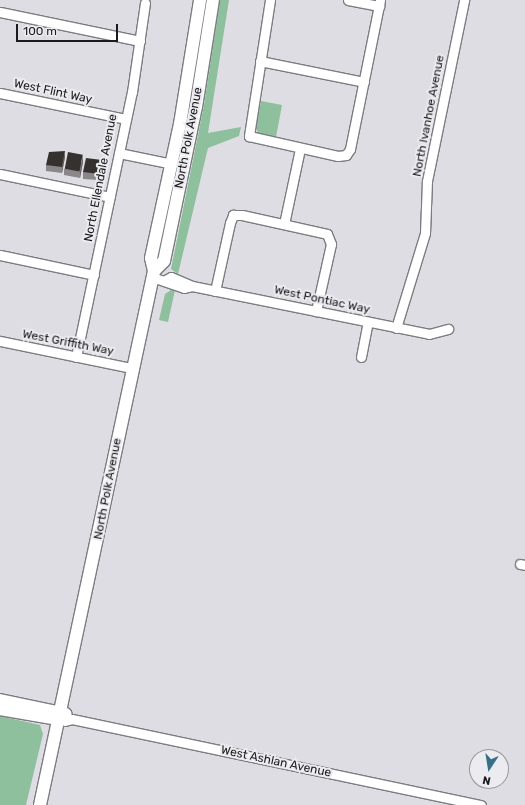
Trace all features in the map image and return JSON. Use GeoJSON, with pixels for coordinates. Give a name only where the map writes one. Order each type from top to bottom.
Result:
{"type":"FeatureCollection","features":[{"type":"Feature","properties":{"kind":"main road","name":"North Polk Avenue"},"geometry":{"type":"LineString","coordinates":[[48,805],[64,715],[132,368],[153,274],[151,258],[172,164],[200,0]]}},
{"type":"Feature","properties":{"kind":"main road","name":"North Polk Avenue"},"geometry":{"type":"LineString","coordinates":[[153,274],[164,261],[196,107],[213,0]]}},
{"type":"Feature","properties":{"kind":"main road","name":"West Ashlan Avenue"},"geometry":{"type":"LineString","coordinates":[[0,700],[64,715]]}},
{"type":"Feature","properties":{"kind":"main road","name":"West Ashlan Avenue"},"geometry":{"type":"LineString","coordinates":[[0,709],[64,715]]}},
{"type":"Feature","properties":{"kind":"main road","name":"North Polk Avenue"},"geometry":{"type":"LineString","coordinates":[[40,805],[64,715]]}},
{"type":"Feature","properties":{"kind":"street"},"geometry":{"type":"LineString","coordinates":[[270,0],[249,136],[300,149],[346,155],[364,82],[380,3],[348,0]]}},
{"type":"Feature","properties":{"kind":"street","name":"North lvanhoe Avenue"},"geometry":{"type":"LineString","coordinates":[[396,328],[425,233],[427,181],[464,0]]}},
{"type":"Feature","properties":{"kind":"street","name":"North Ellendale Avenue"},"geometry":{"type":"LineString","coordinates":[[76,357],[119,153],[140,41],[145,4]]}},
{"type":"Feature","properties":{"kind":"street"},"geometry":{"type":"LineString","coordinates":[[0,12],[140,41]]}},
{"type":"Feature","properties":{"kind":"street"},"geometry":{"type":"LineString","coordinates":[[260,61],[364,82]]}},
{"type":"Feature","properties":{"kind":"street","name":"West Flint Way"},"geometry":{"type":"LineString","coordinates":[[0,93],[125,119]]}},
{"type":"Feature","properties":{"kind":"street"},"geometry":{"type":"LineString","coordinates":[[284,224],[300,149]]}},
{"type":"Feature","properties":{"kind":"street"},"geometry":{"type":"LineString","coordinates":[[119,153],[172,164]]}},
{"type":"Feature","properties":{"kind":"street"},"geometry":{"type":"LineString","coordinates":[[0,174],[110,197]]}},
{"type":"Feature","properties":{"kind":"street"},"geometry":{"type":"LineString","coordinates":[[215,291],[233,215],[284,224],[329,236],[331,244],[316,311]]}},
{"type":"Feature","properties":{"kind":"street"},"geometry":{"type":"LineString","coordinates":[[0,255],[94,275]]}},
{"type":"Feature","properties":{"kind":"street","name":"West Pontiac Way"},"geometry":{"type":"LineString","coordinates":[[153,274],[184,288],[192,286],[429,334],[448,330]]}},
{"type":"Feature","properties":{"kind":"street"},"geometry":{"type":"LineString","coordinates":[[361,357],[368,322]]}},
{"type":"Feature","properties":{"kind":"street","name":"West Griffith Way"},"geometry":{"type":"LineString","coordinates":[[0,342],[132,368]]}},
{"type":"Feature","properties":{"kind":"street","name":"West Ashlan Avenue"},"geometry":{"type":"LineString","coordinates":[[64,715],[481,805]]}},
{"type":"Feature","properties":{"kind":"green space"},"geometry":{"type":"Polygon","coordinates":[[[220,0],[229,0],[208,133],[241,127],[239,136],[208,148],[178,274],[171,269],[204,105],[220,0]]]}},
{"type":"Feature","properties":{"kind":"green space"},"geometry":{"type":"Polygon","coordinates":[[[261,101],[282,105],[276,137],[258,133],[256,128],[261,101]]]}},
{"type":"Feature","properties":{"kind":"green space"},"geometry":{"type":"Polygon","coordinates":[[[171,290],[175,290],[168,322],[159,320],[165,294],[171,290]]]}},
{"type":"Feature","properties":{"kind":"green space"},"geometry":{"type":"Polygon","coordinates":[[[0,716],[40,725],[43,734],[26,805],[0,805],[0,716]]]}},
{"type":"Feature","properties":{"kind":"building"},"geometry":{"type":"Polygon","coordinates":[[[65,151],[62,167],[46,165],[49,152],[65,151]]]}},
{"type":"Feature","properties":{"kind":"building"},"geometry":{"type":"Polygon","coordinates":[[[68,152],[83,155],[79,172],[65,169],[68,152]]]}},
{"type":"Feature","properties":{"kind":"building"},"geometry":{"type":"Polygon","coordinates":[[[86,158],[102,160],[99,174],[83,172],[86,158]]]}}]}
